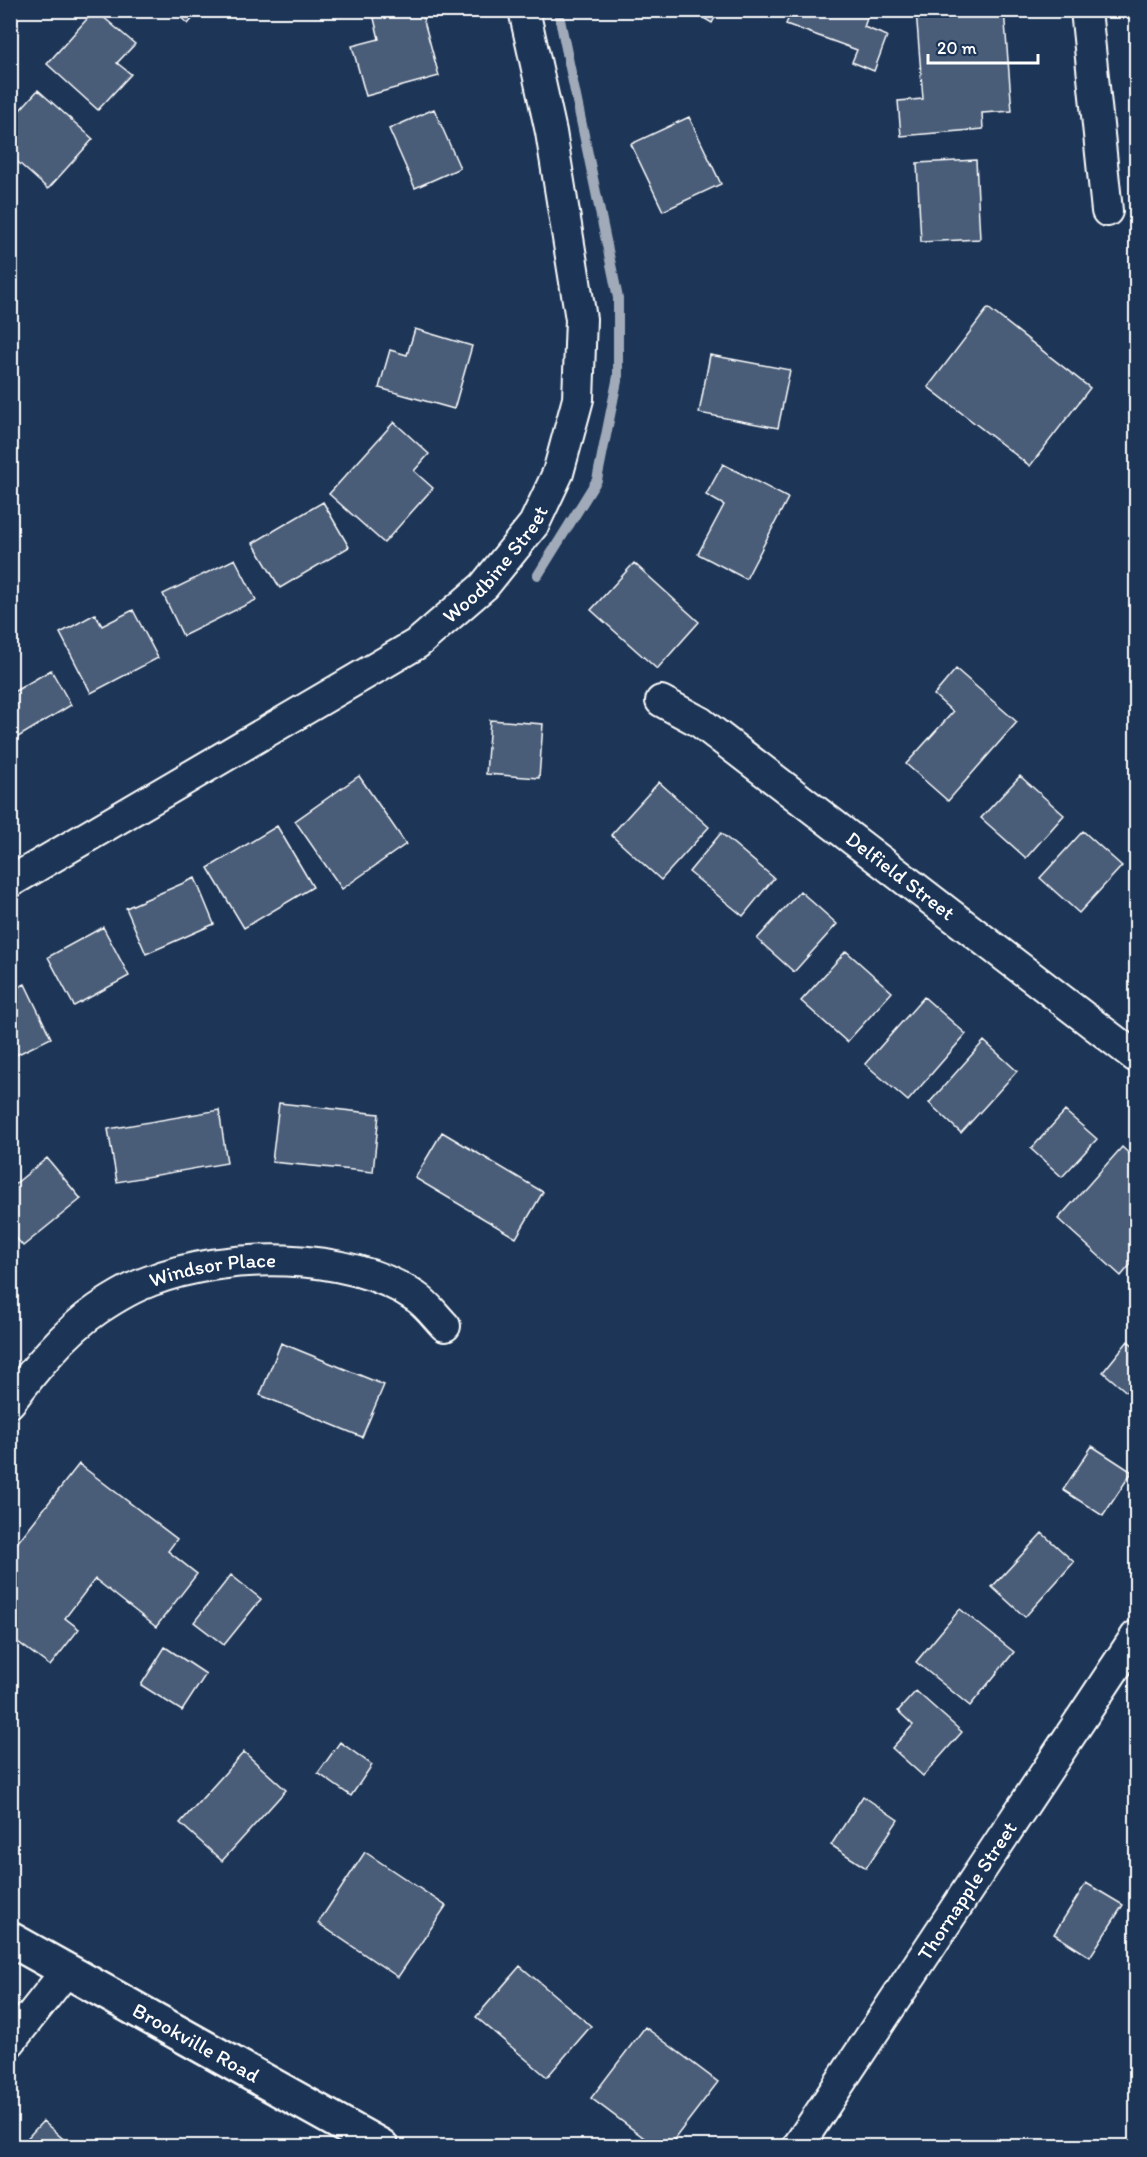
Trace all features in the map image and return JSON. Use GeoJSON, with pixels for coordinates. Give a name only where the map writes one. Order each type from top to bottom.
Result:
{"type":"FeatureCollection","features":[{"type":"Feature","properties":{"kind":"main road","name":"Brookville Road"},"geometry":{"type":"LineString","coordinates":[[10,1939],[381,2146]]}},
{"type":"Feature","properties":{"kind":"street","name":"Woodbine Street"},"geometry":{"type":"LineString","coordinates":[[10,882],[418,643],[484,586],[534,524],[558,473],[578,399],[581,319],[551,132],[524,10]]}},
{"type":"Feature","properties":{"kind":"street"},"geometry":{"type":"LineString","coordinates":[[1086,10],[1107,212]]}},
{"type":"Feature","properties":{"kind":"street","name":"Delfield Street"},"geometry":{"type":"LineString","coordinates":[[661,701],[700,722],[1137,1057]]}},
{"type":"Feature","properties":{"kind":"street","name":"Windsor Place"},"geometry":{"type":"LineString","coordinates":[[10,1402],[38,1364],[97,1310],[149,1281],[209,1265],[295,1260],[371,1275],[417,1297],[445,1326]]}},
{"type":"Feature","properties":{"kind":"street","name":"Thornapple Street"},"geometry":{"type":"LineString","coordinates":[[798,2146],[1137,1636]]}},
{"type":"Feature","properties":{"kind":"street"},"geometry":{"type":"LineString","coordinates":[[10,2042],[67,1970]]}},
{"type":"Feature","properties":{"kind":"building"},"geometry":{"type":"Polygon","coordinates":[[[95,10],[135,44],[117,63],[131,74],[98,110],[47,64],[95,10]]]}},
{"type":"Feature","properties":{"kind":"building"},"geometry":{"type":"Polygon","coordinates":[[[173,10],[200,10],[188,24],[173,10]]]}},
{"type":"Feature","properties":{"kind":"building"},"geometry":{"type":"Polygon","coordinates":[[[372,10],[421,10],[439,76],[366,96],[352,46],[379,39],[372,10]]]}},
{"type":"Feature","properties":{"kind":"building"},"geometry":{"type":"Polygon","coordinates":[[[690,10],[719,10],[712,23],[690,10]]]}},
{"type":"Feature","properties":{"kind":"building"},"geometry":{"type":"Polygon","coordinates":[[[792,10],[870,10],[864,27],[887,36],[874,71],[852,62],[857,50],[786,24],[792,10]]]}},
{"type":"Feature","properties":{"kind":"building"},"geometry":{"type":"Polygon","coordinates":[[[916,10],[1004,10],[1012,111],[982,113],[983,129],[901,136],[898,101],[923,99],[916,10]]]}},
{"type":"Feature","properties":{"kind":"building"},"geometry":{"type":"Polygon","coordinates":[[[38,90],[93,139],[48,189],[10,155],[10,121],[38,90]]]}},
{"type":"Feature","properties":{"kind":"building"},"geometry":{"type":"Polygon","coordinates":[[[434,109],[460,168],[415,188],[389,129],[434,109]]]}},
{"type":"Feature","properties":{"kind":"building"},"geometry":{"type":"Polygon","coordinates":[[[689,117],[721,184],[663,211],[631,144],[689,117]]]}},
{"type":"Feature","properties":{"kind":"building"},"geometry":{"type":"Polygon","coordinates":[[[976,160],[980,239],[921,242],[917,163],[976,160]]]}},
{"type":"Feature","properties":{"kind":"building"},"geometry":{"type":"Polygon","coordinates":[[[988,308],[1090,388],[1030,466],[928,387],[988,308]]]}},
{"type":"Feature","properties":{"kind":"building"},"geometry":{"type":"Polygon","coordinates":[[[415,329],[472,346],[454,409],[379,388],[390,350],[407,355],[415,329]]]}},
{"type":"Feature","properties":{"kind":"building"},"geometry":{"type":"Polygon","coordinates":[[[710,355],[790,370],[778,428],[699,413],[710,355]]]}},
{"type":"Feature","properties":{"kind":"building"},"geometry":{"type":"Polygon","coordinates":[[[394,422],[429,454],[414,471],[433,488],[384,543],[329,494],[394,422]]]}},
{"type":"Feature","properties":{"kind":"building"},"geometry":{"type":"Polygon","coordinates":[[[723,464],[788,498],[746,579],[698,554],[724,505],[706,495],[723,464]]]}},
{"type":"Feature","properties":{"kind":"building"},"geometry":{"type":"Polygon","coordinates":[[[323,502],[349,547],[280,588],[253,543],[323,502]]]}},
{"type":"Feature","properties":{"kind":"building"},"geometry":{"type":"Polygon","coordinates":[[[235,559],[256,600],[183,636],[163,594],[235,559]]]}},
{"type":"Feature","properties":{"kind":"building"},"geometry":{"type":"Polygon","coordinates":[[[634,563],[699,622],[657,669],[591,610],[634,563]]]}},
{"type":"Feature","properties":{"kind":"building"},"geometry":{"type":"Polygon","coordinates":[[[133,610],[158,658],[91,693],[60,633],[95,614],[102,626],[133,610]]]}},
{"type":"Feature","properties":{"kind":"building"},"geometry":{"type":"Polygon","coordinates":[[[956,669],[1017,722],[948,801],[906,764],[953,712],[934,695],[956,669]]]}},
{"type":"Feature","properties":{"kind":"building"},"geometry":{"type":"Polygon","coordinates":[[[51,670],[71,705],[10,742],[10,694],[51,670]]]}},
{"type":"Feature","properties":{"kind":"building"},"geometry":{"type":"Polygon","coordinates":[[[490,720],[543,724],[539,778],[486,774],[490,720]]]}},
{"type":"Feature","properties":{"kind":"building"},"geometry":{"type":"Polygon","coordinates":[[[359,776],[406,844],[342,889],[295,821],[359,776]]]}},
{"type":"Feature","properties":{"kind":"building"},"geometry":{"type":"Polygon","coordinates":[[[1020,776],[1064,815],[1026,858],[981,818],[1020,776]]]}},
{"type":"Feature","properties":{"kind":"building"},"geometry":{"type":"Polygon","coordinates":[[[659,782],[709,827],[661,880],[611,835],[659,782]]]}},
{"type":"Feature","properties":{"kind":"building"},"geometry":{"type":"Polygon","coordinates":[[[277,826],[313,887],[244,928],[208,868],[277,826]]]}},
{"type":"Feature","properties":{"kind":"building"},"geometry":{"type":"Polygon","coordinates":[[[1083,831],[1122,866],[1079,913],[1040,878],[1083,831]]]}},
{"type":"Feature","properties":{"kind":"building"},"geometry":{"type":"Polygon","coordinates":[[[721,833],[774,878],[743,916],[689,872],[721,833]]]}},
{"type":"Feature","properties":{"kind":"building"},"geometry":{"type":"Polygon","coordinates":[[[195,878],[214,924],[146,954],[126,908],[195,878]]]}},
{"type":"Feature","properties":{"kind":"building"},"geometry":{"type":"Polygon","coordinates":[[[800,891],[837,924],[794,972],[757,939],[800,891]]]}},
{"type":"Feature","properties":{"kind":"building"},"geometry":{"type":"Polygon","coordinates":[[[103,927],[129,976],[74,1006],[48,957],[103,927]]]}},
{"type":"Feature","properties":{"kind":"building"},"geometry":{"type":"Polygon","coordinates":[[[846,951],[892,992],[847,1042],[801,1001],[846,951]]]}},
{"type":"Feature","properties":{"kind":"building"},"geometry":{"type":"Polygon","coordinates":[[[25,984],[51,1038],[10,1058],[10,991],[25,984]]]}},
{"type":"Feature","properties":{"kind":"building"},"geometry":{"type":"Polygon","coordinates":[[[924,997],[966,1034],[908,1101],[865,1064],[924,997]]]}},
{"type":"Feature","properties":{"kind":"building"},"geometry":{"type":"Polygon","coordinates":[[[984,1041],[1017,1071],[961,1133],[929,1103],[984,1041]]]}},
{"type":"Feature","properties":{"kind":"building"},"geometry":{"type":"Polygon","coordinates":[[[279,1103],[379,1114],[373,1172],[272,1162],[279,1103]]]}},
{"type":"Feature","properties":{"kind":"building"},"geometry":{"type":"Polygon","coordinates":[[[219,1110],[227,1163],[117,1182],[108,1129],[219,1110]]]}},
{"type":"Feature","properties":{"kind":"building"},"geometry":{"type":"Polygon","coordinates":[[[1065,1111],[1097,1139],[1062,1177],[1031,1149],[1065,1111]]]}},
{"type":"Feature","properties":{"kind":"building"},"geometry":{"type":"Polygon","coordinates":[[[442,1132],[543,1192],[516,1238],[415,1178],[442,1132]]]}},
{"type":"Feature","properties":{"kind":"building"},"geometry":{"type":"Polygon","coordinates":[[[1122,1147],[1136,1160],[1136,1258],[1121,1276],[1058,1219],[1122,1147]]]}},
{"type":"Feature","properties":{"kind":"building"},"geometry":{"type":"Polygon","coordinates":[[[47,1158],[81,1199],[23,1246],[10,1231],[10,1188],[47,1158]]]}},
{"type":"Feature","properties":{"kind":"building"},"geometry":{"type":"Polygon","coordinates":[[[1128,1341],[1136,1348],[1136,1400],[1103,1372],[1128,1341]]]}},
{"type":"Feature","properties":{"kind":"building"},"geometry":{"type":"Polygon","coordinates":[[[281,1343],[384,1385],[362,1437],[260,1395],[281,1343]]]}},
{"type":"Feature","properties":{"kind":"building"},"geometry":{"type":"Polygon","coordinates":[[[1092,1446],[1132,1472],[1103,1516],[1063,1490],[1092,1446]]]}},
{"type":"Feature","properties":{"kind":"building"},"geometry":{"type":"Polygon","coordinates":[[[79,1464],[177,1539],[168,1551],[197,1574],[156,1627],[95,1579],[65,1618],[79,1629],[50,1666],[10,1636],[10,1552],[79,1464]]]}},
{"type":"Feature","properties":{"kind":"building"},"geometry":{"type":"Polygon","coordinates":[[[1042,1533],[1074,1562],[1025,1617],[992,1587],[1042,1533]]]}},
{"type":"Feature","properties":{"kind":"building"},"geometry":{"type":"Polygon","coordinates":[[[231,1575],[261,1599],[224,1645],[194,1622],[231,1575]]]}},
{"type":"Feature","properties":{"kind":"building"},"geometry":{"type":"Polygon","coordinates":[[[960,1609],[1014,1652],[970,1706],[916,1662],[960,1609]]]}},
{"type":"Feature","properties":{"kind":"building"},"geometry":{"type":"Polygon","coordinates":[[[165,1647],[206,1674],[182,1711],[141,1685],[165,1647]]]}},
{"type":"Feature","properties":{"kind":"building"},"geometry":{"type":"Polygon","coordinates":[[[916,1691],[962,1732],[923,1776],[892,1748],[913,1725],[898,1711],[916,1691]]]}},
{"type":"Feature","properties":{"kind":"building"},"geometry":{"type":"Polygon","coordinates":[[[340,1742],[372,1765],[351,1796],[318,1773],[340,1742]]]}},
{"type":"Feature","properties":{"kind":"building"},"geometry":{"type":"Polygon","coordinates":[[[244,1752],[286,1790],[222,1861],[180,1823],[244,1752]]]}},
{"type":"Feature","properties":{"kind":"building"},"geometry":{"type":"Polygon","coordinates":[[[863,1796],[898,1820],[866,1868],[831,1845],[863,1796]]]}},
{"type":"Feature","properties":{"kind":"building"},"geometry":{"type":"Polygon","coordinates":[[[365,1852],[446,1906],[398,1977],[318,1923],[365,1852]]]}},
{"type":"Feature","properties":{"kind":"building"},"geometry":{"type":"Polygon","coordinates":[[[1086,1883],[1123,1905],[1090,1957],[1054,1934],[1086,1883]]]}},
{"type":"Feature","properties":{"kind":"building"},"geometry":{"type":"Polygon","coordinates":[[[520,1966],[591,2026],[547,2077],[476,2017],[520,1966]]]}},
{"type":"Feature","properties":{"kind":"building"},"geometry":{"type":"Polygon","coordinates":[[[645,2027],[718,2082],[669,2146],[655,2146],[591,2098],[645,2027]]]}},
{"type":"Feature","properties":{"kind":"building"},"geometry":{"type":"Polygon","coordinates":[[[43,2121],[71,2146],[20,2146],[43,2121]]]}},
{"type":"Feature","properties":{"kind":"waterway"},"geometry":{"type":"LineString","coordinates":[[538,575],[597,480],[618,376],[618,298],[558,10]]}}]}
